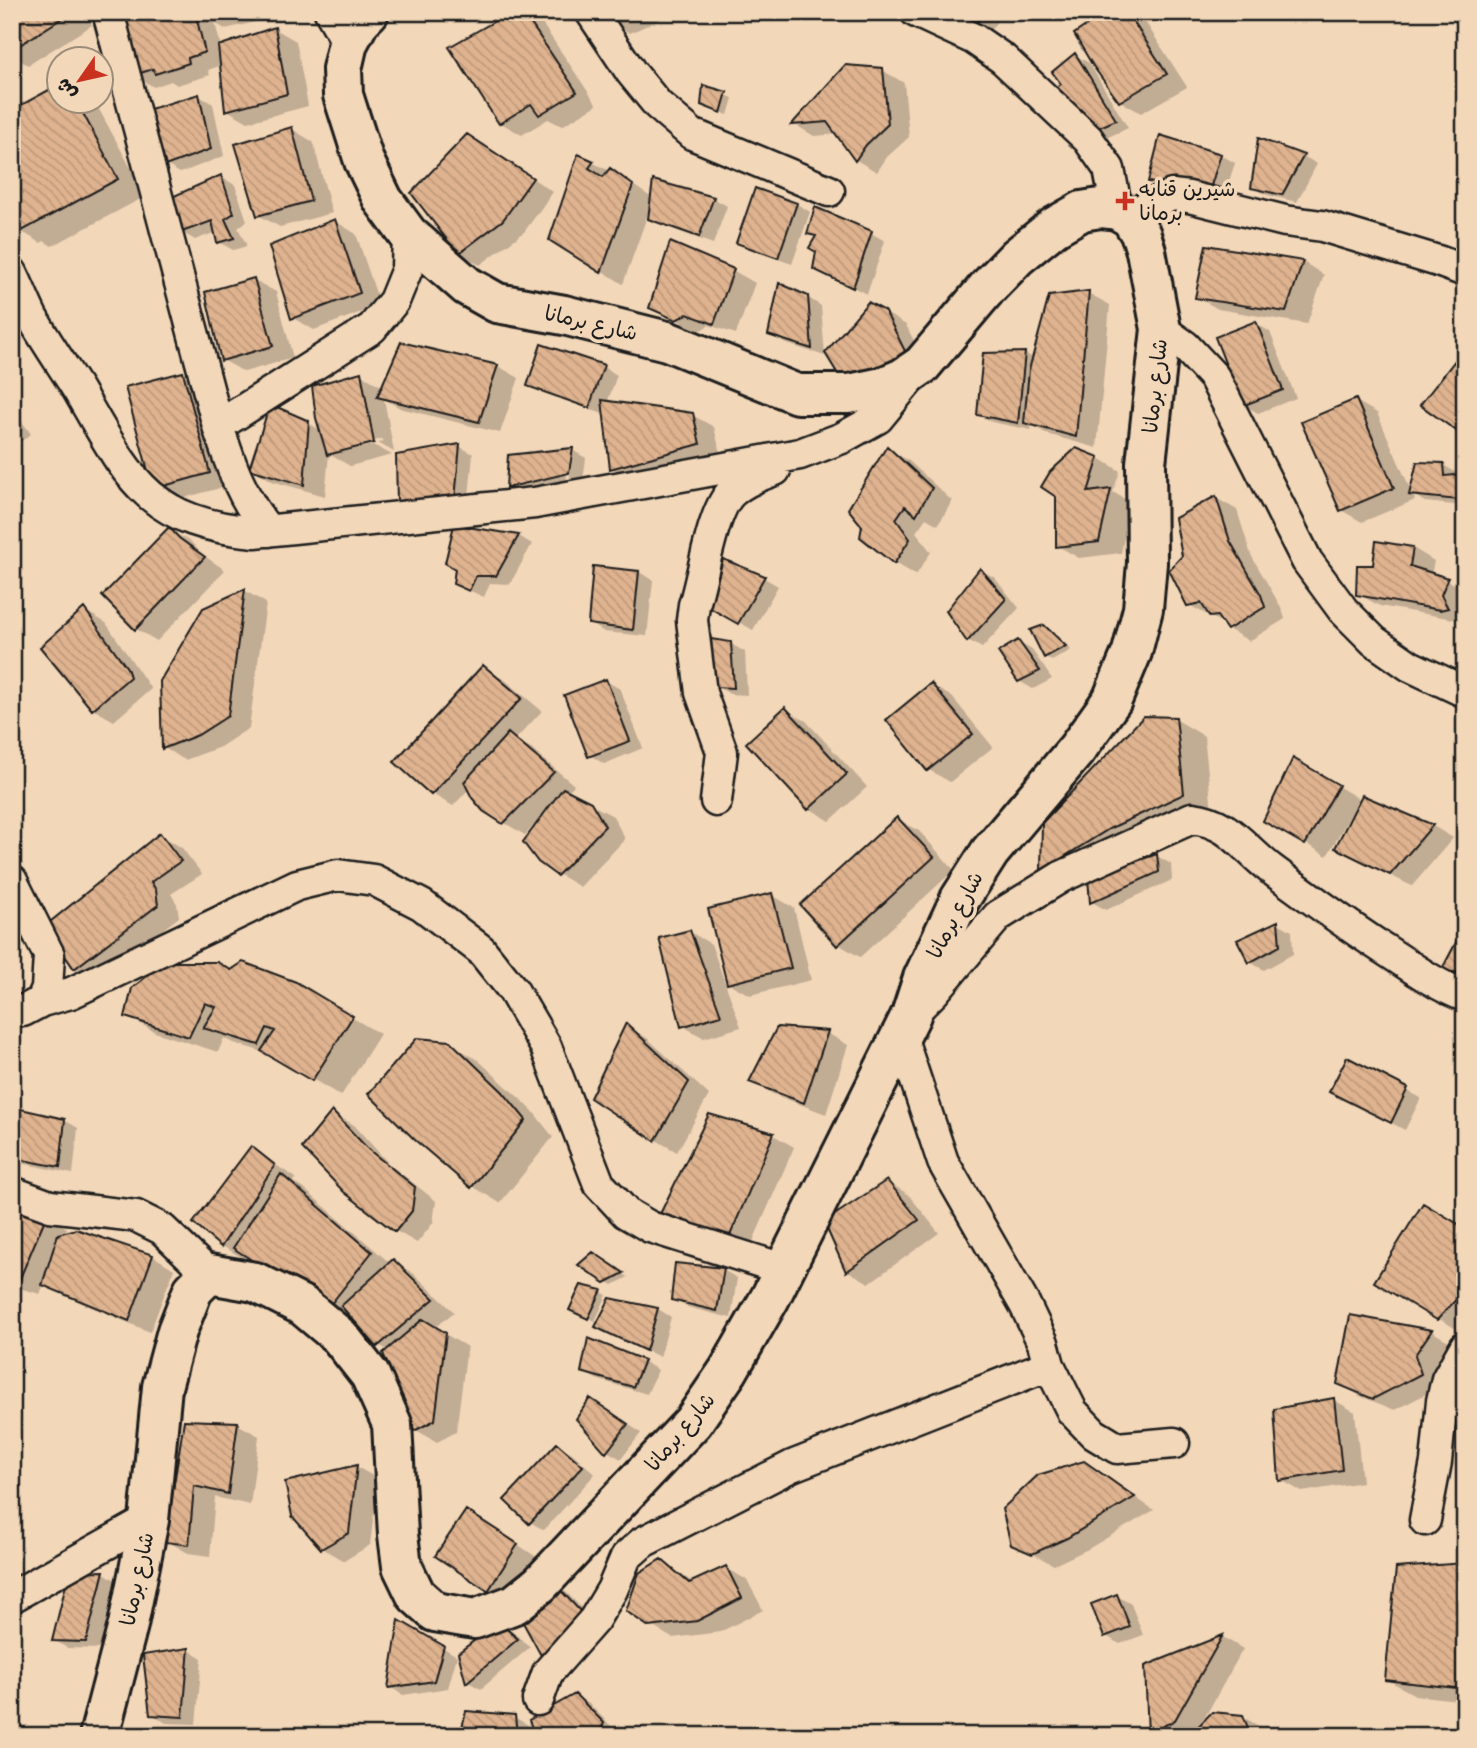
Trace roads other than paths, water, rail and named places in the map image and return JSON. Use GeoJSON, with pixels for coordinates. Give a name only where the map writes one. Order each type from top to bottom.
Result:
{"type":"FeatureCollection","features":[{"type":"Feature","properties":{"kind":"street"},"geometry":{"type":"LineString","coordinates":[[108,12],[218,426],[229,461],[252,512],[269,531]]}},
{"type":"Feature","properties":{"kind":"street","name":"شارع برمانا"},"geometry":{"type":"LineString","coordinates":[[99,1736],[128,1625],[149,1520],[162,1387],[177,1331],[193,1290],[209,1274],[256,1282],[303,1306],[340,1337],[370,1375],[392,1424],[402,1566],[416,1595],[435,1612],[475,1619],[515,1604],[540,1584],[693,1422],[728,1371],[770,1298],[905,1024],[960,899],[990,852],[1094,726],[1112,700],[1123,678],[1143,609],[1147,563],[1146,463],[1161,329],[1146,251],[1124,214],[1100,208],[1082,211],[1054,227],[1017,257],[987,288],[922,365],[882,387],[849,394],[797,394],[667,341],[564,315],[497,303],[467,286],[408,234],[383,200],[364,161],[343,95],[339,28],[360,21],[369,12]]}},
{"type":"Feature","properties":{"kind":"street"},"geometry":{"type":"LineString","coordinates":[[591,12],[631,72],[658,105],[692,134],[829,191]]}},
{"type":"Feature","properties":{"kind":"street"},"geometry":{"type":"LineString","coordinates":[[916,12],[974,40],[1003,59],[1088,139],[1109,169],[1124,214],[1172,195],[1189,197],[1285,221],[1322,226],[1456,260]]}},
{"type":"Feature","properties":{"kind":"street"},"geometry":{"type":"LineString","coordinates":[[218,426],[372,328],[394,301],[407,269],[408,234]]}},
{"type":"Feature","properties":{"kind":"street"},"geometry":{"type":"LineString","coordinates":[[12,273],[44,336],[120,462],[138,486],[185,518],[222,530],[269,531],[535,503],[800,454],[842,438],[878,418],[922,365]]}},
{"type":"Feature","properties":{"kind":"street"},"geometry":{"type":"LineString","coordinates":[[1161,329],[1185,346],[1214,377],[1307,561],[1343,610],[1374,641],[1410,666],[1465,692]]}},
{"type":"Feature","properties":{"kind":"street"},"geometry":{"type":"LineString","coordinates":[[716,801],[722,752],[701,693],[692,620],[721,509],[731,492],[752,478],[790,465],[837,456],[863,442],[874,433],[878,418]]}},
{"type":"Feature","properties":{"kind":"street"},"geometry":{"type":"LineString","coordinates":[[1174,1443],[1117,1448],[1094,1434],[1072,1411],[1049,1365],[1043,1343],[1025,1305],[943,1162],[905,1024],[999,916],[1061,877],[1192,818],[1210,820],[1220,825],[1242,842],[1257,859],[1332,914],[1425,977],[1465,996]]}},
{"type":"Feature","properties":{"kind":"street"},"geometry":{"type":"LineString","coordinates":[[12,1010],[23,1011],[42,1001],[71,993],[297,885],[338,875],[374,880],[422,905],[481,950],[513,990],[545,1047],[599,1184],[626,1213],[650,1227],[783,1269]]}},
{"type":"Feature","properties":{"kind":"street"},"geometry":{"type":"LineString","coordinates":[[12,881],[49,955],[47,989],[42,1001]]}},
{"type":"Feature","properties":{"kind":"street"},"geometry":{"type":"LineString","coordinates":[[12,1192],[50,1206],[136,1216],[162,1228],[209,1274]]}},
{"type":"Feature","properties":{"kind":"street"},"geometry":{"type":"LineString","coordinates":[[1425,1520],[1447,1379],[1465,1347]]}},
{"type":"Feature","properties":{"kind":"street"},"geometry":{"type":"LineString","coordinates":[[538,1700],[548,1672],[594,1620],[612,1590],[626,1557],[643,1542],[792,1466],[1049,1365]]}},
{"type":"Feature","properties":{"kind":"street"},"geometry":{"type":"LineString","coordinates":[[12,1597],[149,1520]]}},
{"type":"Feature","properties":{"kind":"street"},"geometry":{"type":"LineString","coordinates":[[573,1548],[626,1557]]}},
{"type":"Feature","properties":{"kind":"place","name":"شيرين قنابه برمانا"},"geometry":{"type":"Point","coordinates":[1125,201]}}]}
